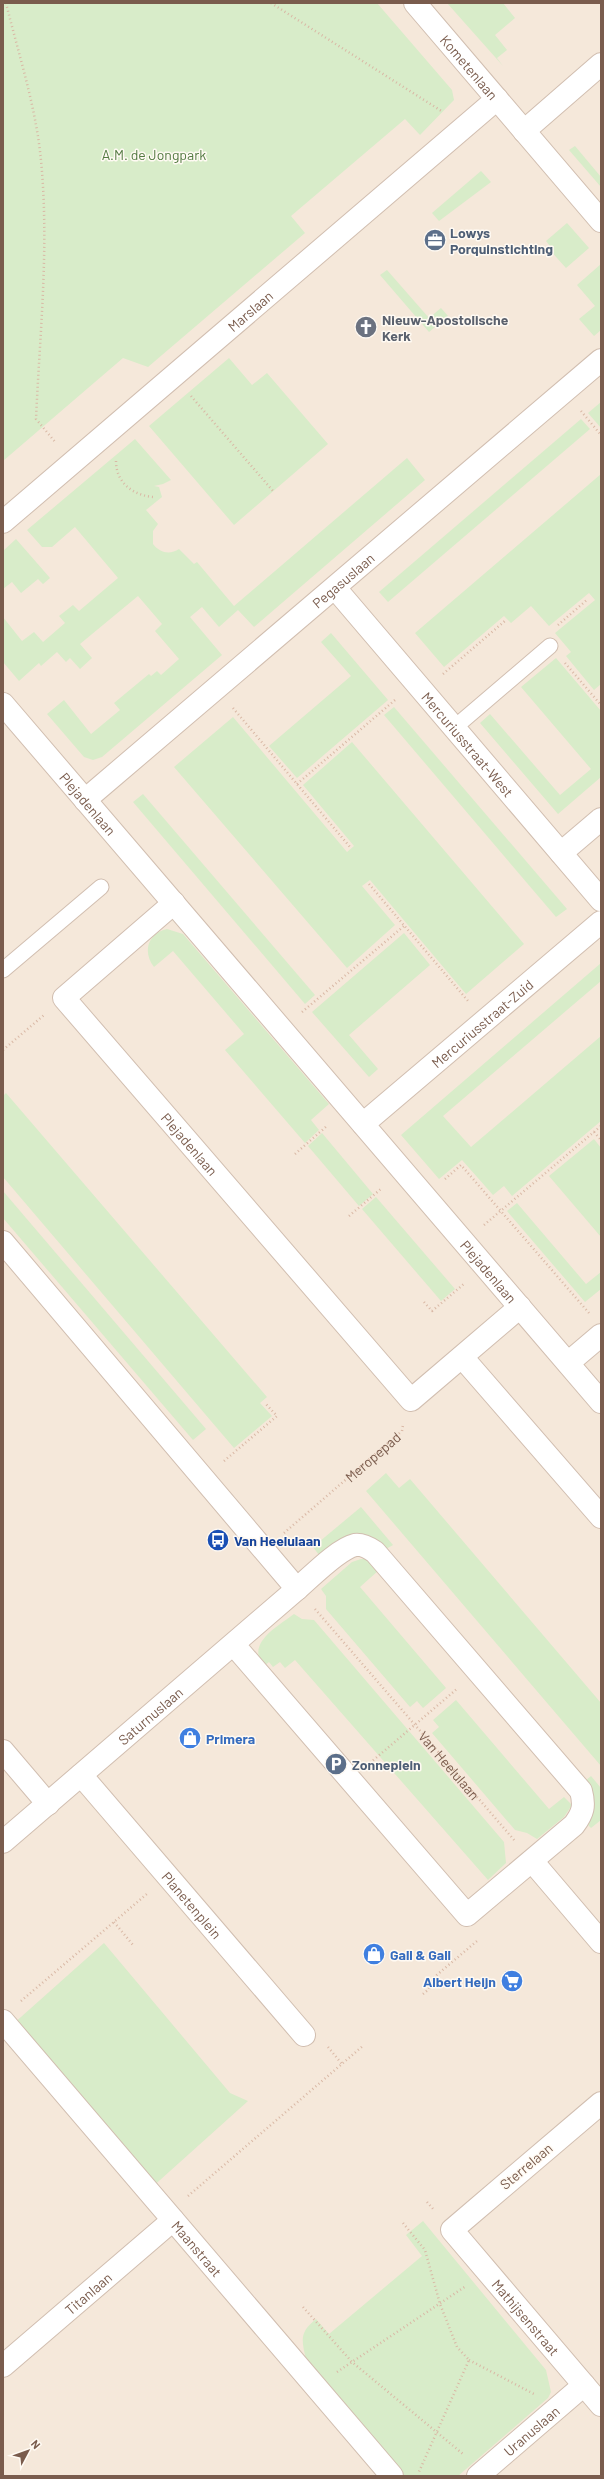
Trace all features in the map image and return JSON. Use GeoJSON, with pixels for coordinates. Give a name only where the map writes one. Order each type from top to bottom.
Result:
{"type":"FeatureCollection","features":[{"type":"Feature","properties":{"kind":"street","name":"Kometenlaan"},"geometry":{"type":"LineString","coordinates":[[415,3],[601,221]]}},
{"type":"Feature","properties":{"kind":"street"},"geometry":{"type":"LineString","coordinates":[[524,131],[601,64]]}},
{"type":"Feature","properties":{"kind":"street","name":"Marslaan"},"geometry":{"type":"LineString","coordinates":[[3,522],[497,99]]}},
{"type":"Feature","properties":{"kind":"street","name":"Pegasuslaan"},"geometry":{"type":"LineString","coordinates":[[85,800],[601,360]]}},
{"type":"Feature","properties":{"kind":"street","name":"Mercuriusstraat-West"},"geometry":{"type":"LineString","coordinates":[[335,588],[601,900]]}},
{"type":"Feature","properties":{"kind":"street","name":"Plejadenlaan"},"geometry":{"type":"LineString","coordinates":[[6,712],[174,903],[601,1402]]}},
{"type":"Feature","properties":{"kind":"street"},"geometry":{"type":"LineString","coordinates":[[561,853],[601,819]]}},
{"type":"Feature","properties":{"kind":"street"},"geometry":{"type":"LineString","coordinates":[[64,998],[174,903]]}},
{"type":"Feature","properties":{"kind":"street","name":"Mercuriusstraat-Zuid"},"geometry":{"type":"LineString","coordinates":[[363,1124],[601,922]]}},
{"type":"Feature","properties":{"kind":"street","name":"Plejadenlaan"},"geometry":{"type":"LineString","coordinates":[[64,998],[411,1400]]}},
{"type":"Feature","properties":{"kind":"street"},"geometry":{"type":"LineString","coordinates":[[3,1242],[297,1588],[345,1550],[355,1545],[363,1545],[375,1552],[581,1791],[585,1806],[581,1815],[574,1825],[466,1915],[234,1645]]}},
{"type":"Feature","properties":{"kind":"street"},"geometry":{"type":"LineString","coordinates":[[411,1400],[520,1308]]}},
{"type":"Feature","properties":{"kind":"street"},"geometry":{"type":"LineString","coordinates":[[568,1363],[601,1335]]}},
{"type":"Feature","properties":{"kind":"street"},"geometry":{"type":"LineString","coordinates":[[462,1357],[601,1517]]}},
{"type":"Feature","properties":{"kind":"street","name":"Saturnuslaan"},"geometry":{"type":"LineString","coordinates":[[3,1842],[234,1645],[297,1588]]}},
{"type":"Feature","properties":{"kind":"street"},"geometry":{"type":"LineString","coordinates":[[3,1751],[48,1804]]}},
{"type":"Feature","properties":{"kind":"street","name":"Planetenplein"},"geometry":{"type":"LineString","coordinates":[[81,1775],[304,2035]]}},
{"type":"Feature","properties":{"kind":"street"},"geometry":{"type":"LineString","coordinates":[[532,1860],[601,1942]]}},
{"type":"Feature","properties":{"kind":"street","name":"Maanstraat"},"geometry":{"type":"LineString","coordinates":[[10,2013],[173,2220],[392,2476]]}},
{"type":"Feature","properties":{"kind":"street","name":"Sterrelaan"},"geometry":{"type":"LineString","coordinates":[[452,2230],[601,2103]]}},
{"type":"Feature","properties":{"kind":"street","name":"Titanlaan"},"geometry":{"type":"LineString","coordinates":[[3,2366],[173,2220]]}},
{"type":"Feature","properties":{"kind":"street","name":"Mathijsenstraat"},"geometry":{"type":"LineString","coordinates":[[452,2230],[601,2404]]}},
{"type":"Feature","properties":{"kind":"street","name":"Uranuslaan"},"geometry":{"type":"LineString","coordinates":[[481,2473],[584,2385]]}},
{"type":"Feature","properties":{"kind":"lane"},"geometry":{"type":"LineString","coordinates":[[454,728],[550,646]]}},
{"type":"Feature","properties":{"kind":"lane"},"geometry":{"type":"LineString","coordinates":[[3,970],[101,887]]}},
{"type":"Feature","properties":{"kind":"path"},"geometry":{"type":"LineString","coordinates":[[6,3],[34,118],[43,179],[44,238],[36,419],[73,462]]}},
{"type":"Feature","properties":{"kind":"path"},"geometry":{"type":"LineString","coordinates":[[271,3],[443,112],[460,131]]}},
{"type":"Feature","properties":{"kind":"path"},"geometry":{"type":"LineString","coordinates":[[189,393],[273,491]]}},
{"type":"Feature","properties":{"kind":"path"},"geometry":{"type":"LineString","coordinates":[[116,454],[116,468],[126,487],[136,493],[153,497]]}},
{"type":"Feature","properties":{"kind":"path"},"geometry":{"type":"LineString","coordinates":[[297,784],[506,620]]}},
{"type":"Feature","properties":{"kind":"path"},"geometry":{"type":"LineString","coordinates":[[216,688],[350,847]]}},
{"type":"Feature","properties":{"kind":"path"},"geometry":{"type":"LineString","coordinates":[[369,884],[484,1021]]}},
{"type":"Feature","properties":{"kind":"path"},"geometry":{"type":"LineString","coordinates":[[282,1029],[404,926]]}},
{"type":"Feature","properties":{"kind":"path"},"geometry":{"type":"LineString","coordinates":[[3,1050],[64,998]]}},
{"type":"Feature","properties":{"kind":"path"},"geometry":{"type":"LineString","coordinates":[[295,1154],[348,1107]]}},
{"type":"Feature","properties":{"kind":"path"},"geometry":{"type":"LineString","coordinates":[[501,1211],[601,1126]]}},
{"type":"Feature","properties":{"kind":"path"},"geometry":{"type":"LineString","coordinates":[[594,1132],[601,1140]]}},
{"type":"Feature","properties":{"kind":"path"},"geometry":{"type":"LineString","coordinates":[[425,1197],[462,1165],[591,1315]]}},
{"type":"Feature","properties":{"kind":"path"},"geometry":{"type":"LineString","coordinates":[[349,1216],[403,1171]]}},
{"type":"Feature","properties":{"kind":"path"},"geometry":{"type":"LineString","coordinates":[[424,1302],[432,1311],[484,1266]]}},
{"type":"Feature","properties":{"kind":"path","name":"Meropepad"},"geometry":{"type":"LineString","coordinates":[[264,1550],[402,1431],[411,1400]]}},
{"type":"Feature","properties":{"kind":"path"},"geometry":{"type":"LineString","coordinates":[[204,1479],[277,1416],[265,1402]]}},
{"type":"Feature","properties":{"kind":"path","name":"Van Heelulaan"},"geometry":{"type":"LineString","coordinates":[[297,1588],[532,1860]]}},
{"type":"Feature","properties":{"kind":"path"},"geometry":{"type":"LineString","coordinates":[[350,1780],[478,1670]]}},
{"type":"Feature","properties":{"kind":"path"},"geometry":{"type":"LineString","coordinates":[[10,2013],[168,1876]]}},
{"type":"Feature","properties":{"kind":"path"},"geometry":{"type":"LineString","coordinates":[[423,1994],[429,1989],[432,1979],[483,1935],[466,1915]]}},
{"type":"Feature","properties":{"kind":"path"},"geometry":{"type":"LineString","coordinates":[[114,1922],[134,1945]]}},
{"type":"Feature","properties":{"kind":"path"},"geometry":{"type":"LineString","coordinates":[[173,2220],[187,2197],[364,2045]]}},
{"type":"Feature","properties":{"kind":"path"},"geometry":{"type":"LineString","coordinates":[[403,2222],[425,2250],[440,2304],[457,2347],[469,2360],[545,2400],[554,2410]]}},
{"type":"Feature","properties":{"kind":"path"},"geometry":{"type":"LineString","coordinates":[[316,2386],[488,2272]]}},
{"type":"Feature","properties":{"kind":"path"},"geometry":{"type":"LineString","coordinates":[[303,2307],[352,2362],[437,2433],[481,2473]]}},
{"type":"Feature","properties":{"kind":"path"},"geometry":{"type":"LineString","coordinates":[[417,2476],[469,2360]]}},
{"type":"Feature","properties":{"kind":"shaded area"},"geometry":{"type":"Polygon","coordinates":[[[3,3],[601,3],[601,2476],[3,2476],[3,3]]]}},
{"type":"Feature","properties":{"kind":"green space","name":"A.M. de Jongpark"},"geometry":{"type":"Polygon","coordinates":[[[3,3],[377,3],[452,90],[454,100],[420,135],[405,119],[291,216],[305,233],[148,367],[123,358],[3,461],[3,3]]]}},
{"type":"Feature","properties":{"kind":"green space"},"geometry":{"type":"Polygon","coordinates":[[[447,3],[503,3],[515,18],[495,35],[507,50],[497,58],[503,66],[447,3]]]}},
{"type":"Feature","properties":{"kind":"green space"},"geometry":{"type":"Polygon","coordinates":[[[575,146],[601,177],[601,187],[569,150],[575,146]]]}},
{"type":"Feature","properties":{"kind":"green space"},"geometry":{"type":"Polygon","coordinates":[[[481,171],[491,182],[439,221],[432,213],[481,171]]]}},
{"type":"Feature","properties":{"kind":"green space"},"geometry":{"type":"Polygon","coordinates":[[[567,223],[589,248],[566,268],[548,248],[550,246],[546,241],[567,223]]]}},
{"type":"Feature","properties":{"kind":"green space"},"geometry":{"type":"Polygon","coordinates":[[[601,264],[601,330],[594,336],[579,319],[595,306],[577,285],[601,264]]]}},
{"type":"Feature","properties":{"kind":"green space"},"geometry":{"type":"Polygon","coordinates":[[[387,270],[429,318],[441,308],[448,316],[429,332],[380,275],[387,270]]]}},
{"type":"Feature","properties":{"kind":"green space"},"geometry":{"type":"Polygon","coordinates":[[[229,358],[252,385],[267,373],[328,444],[234,525],[149,426],[229,358]]]}},
{"type":"Feature","properties":{"kind":"green space"},"geometry":{"type":"Polygon","coordinates":[[[601,402],[601,428],[588,413],[601,402]]]}},
{"type":"Feature","properties":{"kind":"green space"},"geometry":{"type":"Polygon","coordinates":[[[581,419],[590,429],[388,602],[379,592],[581,419]]]}},
{"type":"Feature","properties":{"kind":"green space"},"geometry":{"type":"Polygon","coordinates":[[[135,439],[171,480],[154,486],[159,487],[162,497],[146,510],[158,524],[153,531],[153,544],[165,552],[172,552],[179,549],[194,564],[197,562],[234,606],[407,458],[425,480],[254,627],[238,610],[219,627],[202,607],[190,617],[222,655],[102,757],[93,760],[84,757],[47,714],[64,700],[91,734],[120,710],[114,703],[149,674],[151,676],[157,671],[161,675],[179,659],[155,631],[162,624],[138,596],[80,644],[92,658],[80,669],[70,658],[66,662],[57,652],[41,666],[39,663],[19,681],[3,662],[3,617],[22,641],[34,632],[43,642],[65,623],[59,616],[73,605],[79,611],[118,578],[75,527],[52,547],[42,547],[27,530],[135,439]]]}},
{"type":"Feature","properties":{"kind":"green space"},"geometry":{"type":"Polygon","coordinates":[[[601,474],[601,684],[594,690],[566,656],[571,652],[555,633],[595,600],[589,593],[549,626],[531,606],[511,623],[504,616],[444,667],[415,633],[601,474]]]}},
{"type":"Feature","properties":{"kind":"green space"},"geometry":{"type":"Polygon","coordinates":[[[16,539],[50,578],[43,584],[38,579],[21,593],[12,582],[3,589],[3,551],[16,539]]]}},
{"type":"Feature","properties":{"kind":"green space"},"geometry":{"type":"Polygon","coordinates":[[[331,633],[388,700],[297,778],[269,746],[351,676],[321,642],[331,633]]]}},
{"type":"Feature","properties":{"kind":"green space"},"geometry":{"type":"Polygon","coordinates":[[[556,658],[601,711],[601,777],[558,814],[480,723],[490,714],[560,795],[591,769],[521,687],[556,658]]]}},
{"type":"Feature","properties":{"kind":"green space"},"geometry":{"type":"Polygon","coordinates":[[[394,707],[567,909],[556,917],[384,715],[394,707]]]}},
{"type":"Feature","properties":{"kind":"green space"},"geometry":{"type":"Polygon","coordinates":[[[233,717],[347,852],[354,846],[303,785],[352,742],[524,944],[466,994],[370,880],[362,886],[395,925],[347,968],[174,767],[233,717]]]}},
{"type":"Feature","properties":{"kind":"green space"},"geometry":{"type":"Polygon","coordinates":[[[143,794],[315,995],[305,1004],[133,802],[143,794]]]}},
{"type":"Feature","properties":{"kind":"green space"},"geometry":{"type":"Polygon","coordinates":[[[167,929],[183,934],[329,1104],[311,1120],[319,1130],[305,1143],[225,1050],[244,1034],[173,951],[154,967],[150,961],[148,949],[151,939],[160,931],[167,929]]]}},
{"type":"Feature","properties":{"kind":"green space"},"geometry":{"type":"Polygon","coordinates":[[[404,933],[430,965],[349,1035],[378,1069],[369,1077],[312,1012],[404,933]]]}},
{"type":"Feature","properties":{"kind":"green space"},"geometry":{"type":"Polygon","coordinates":[[[601,963],[601,981],[443,1116],[471,1147],[601,1036],[601,1121],[512,1196],[504,1186],[493,1195],[462,1160],[439,1179],[401,1135],[601,963]]]}},
{"type":"Feature","properties":{"kind":"green space"},"geometry":{"type":"Polygon","coordinates":[[[6,1093],[267,1397],[260,1403],[272,1416],[234,1448],[3,1177],[3,1096],[6,1093]]]}},
{"type":"Feature","properties":{"kind":"green space"},"geometry":{"type":"Polygon","coordinates":[[[322,1133],[373,1194],[359,1206],[308,1146],[322,1133]]]}},
{"type":"Feature","properties":{"kind":"green space"},"geometry":{"type":"Polygon","coordinates":[[[594,1139],[601,1148],[601,1237],[549,1176],[594,1139]]]}},
{"type":"Feature","properties":{"kind":"green space"},"geometry":{"type":"Polygon","coordinates":[[[3,1191],[206,1429],[193,1440],[3,1218],[3,1191]]]}},
{"type":"Feature","properties":{"kind":"green space"},"geometry":{"type":"Polygon","coordinates":[[[376,1197],[455,1289],[441,1301],[362,1209],[376,1197]]]}},
{"type":"Feature","properties":{"kind":"green space"},"geometry":{"type":"Polygon","coordinates":[[[517,1203],[586,1284],[601,1272],[601,1289],[585,1302],[507,1211],[517,1203]]]}},
{"type":"Feature","properties":{"kind":"green space"},"geometry":{"type":"Polygon","coordinates":[[[386,1473],[399,1488],[410,1479],[601,1703],[601,1766],[366,1491],[386,1473]]]}},
{"type":"Feature","properties":{"kind":"green space"},"geometry":{"type":"Polygon","coordinates":[[[361,1507],[393,1545],[386,1549],[348,1536],[333,1543],[319,1555],[313,1547],[361,1507]]]}},
{"type":"Feature","properties":{"kind":"green space"},"geometry":{"type":"Polygon","coordinates":[[[367,1559],[379,1570],[360,1587],[446,1688],[423,1708],[417,1701],[410,1707],[326,1609],[326,1596],[321,1589],[352,1562],[367,1559]]]}},
{"type":"Feature","properties":{"kind":"green space"},"geometry":{"type":"Polygon","coordinates":[[[294,1614],[302,1619],[314,1620],[504,1842],[506,1863],[488,1880],[295,1660],[285,1668],[280,1662],[273,1667],[269,1662],[264,1666],[259,1658],[258,1650],[261,1643],[272,1630],[294,1614]]]}},
{"type":"Feature","properties":{"kind":"green space"},"geometry":{"type":"Polygon","coordinates":[[[456,1700],[549,1809],[564,1797],[572,1805],[564,1817],[537,1839],[527,1833],[515,1830],[432,1733],[439,1727],[433,1720],[456,1700]]]}},
{"type":"Feature","properties":{"kind":"green space"},"geometry":{"type":"Polygon","coordinates":[[[591,1776],[601,1788],[601,1820],[591,1828],[588,1825],[591,1819],[593,1803],[585,1781],[591,1776]]]}},
{"type":"Feature","properties":{"kind":"green space"},"geometry":{"type":"Polygon","coordinates":[[[104,1943],[230,2093],[248,2101],[150,2189],[12,2025],[104,1943]]]}},
{"type":"Feature","properties":{"kind":"green space"},"geometry":{"type":"Polygon","coordinates":[[[423,2221],[546,2370],[551,2392],[548,2398],[458,2476],[405,2476],[306,2359],[303,2346],[304,2332],[316,2319],[329,2334],[422,2256],[406,2235],[423,2221]]]}},
{"type":"Feature","properties":{"kind":"place","name":"Lowys Porquinstichting"},"geometry":{"type":"Point","coordinates":[435,240]}},
{"type":"Feature","properties":{"kind":"place","name":"Nieuw-Apostolische Kerk"},"geometry":{"type":"Point","coordinates":[366,327]}},
{"type":"Feature","properties":{"kind":"place","name":"Van Heelulaan"},"geometry":{"type":"Point","coordinates":[218,1540]}},
{"type":"Feature","properties":{"kind":"place","name":"Primera"},"geometry":{"type":"Point","coordinates":[190,1738]}},
{"type":"Feature","properties":{"kind":"place","name":"Zonneplein"},"geometry":{"type":"Point","coordinates":[336,1764]}},
{"type":"Feature","properties":{"kind":"place","name":"Gall & Gall"},"geometry":{"type":"Point","coordinates":[374,1954]}},
{"type":"Feature","properties":{"kind":"place","name":"Albert Heijn"},"geometry":{"type":"Point","coordinates":[512,1981]}}]}
